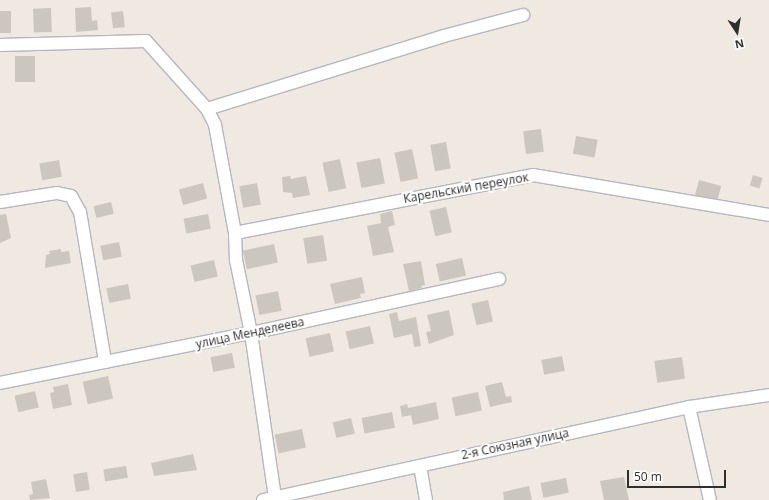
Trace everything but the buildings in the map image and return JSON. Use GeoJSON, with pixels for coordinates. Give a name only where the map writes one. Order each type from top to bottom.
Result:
{"type":"FeatureCollection","features":[{"type":"Feature","properties":{"kind":"street"},"geometry":{"type":"LineString","coordinates":[[207,109],[444,36],[523,15]]}},
{"type":"Feature","properties":{"kind":"street"},"geometry":{"type":"LineString","coordinates":[[0,45],[146,41],[207,109],[215,125],[235,233],[236,260],[251,333],[269,499]]}},
{"type":"Feature","properties":{"kind":"street","name":"Карельский переулок"},"geometry":{"type":"LineString","coordinates":[[235,233],[533,175],[769,215]]}},
{"type":"Feature","properties":{"kind":"street"},"geometry":{"type":"LineString","coordinates":[[0,202],[57,193],[71,196],[80,212],[105,362]]}},
{"type":"Feature","properties":{"kind":"street","name":"улица Менделеева"},"geometry":{"type":"LineString","coordinates":[[0,382],[251,333],[499,279]]}},
{"type":"Feature","properties":{"kind":"street","name":"2-я Союзная улица"},"geometry":{"type":"LineString","coordinates":[[269,499],[689,407],[769,395]]}},
{"type":"Feature","properties":{"kind":"street"},"geometry":{"type":"LineString","coordinates":[[689,407],[710,500]]}},
{"type":"Feature","properties":{"kind":"street"},"geometry":{"type":"LineString","coordinates":[[420,466],[426,500]]}}]}
